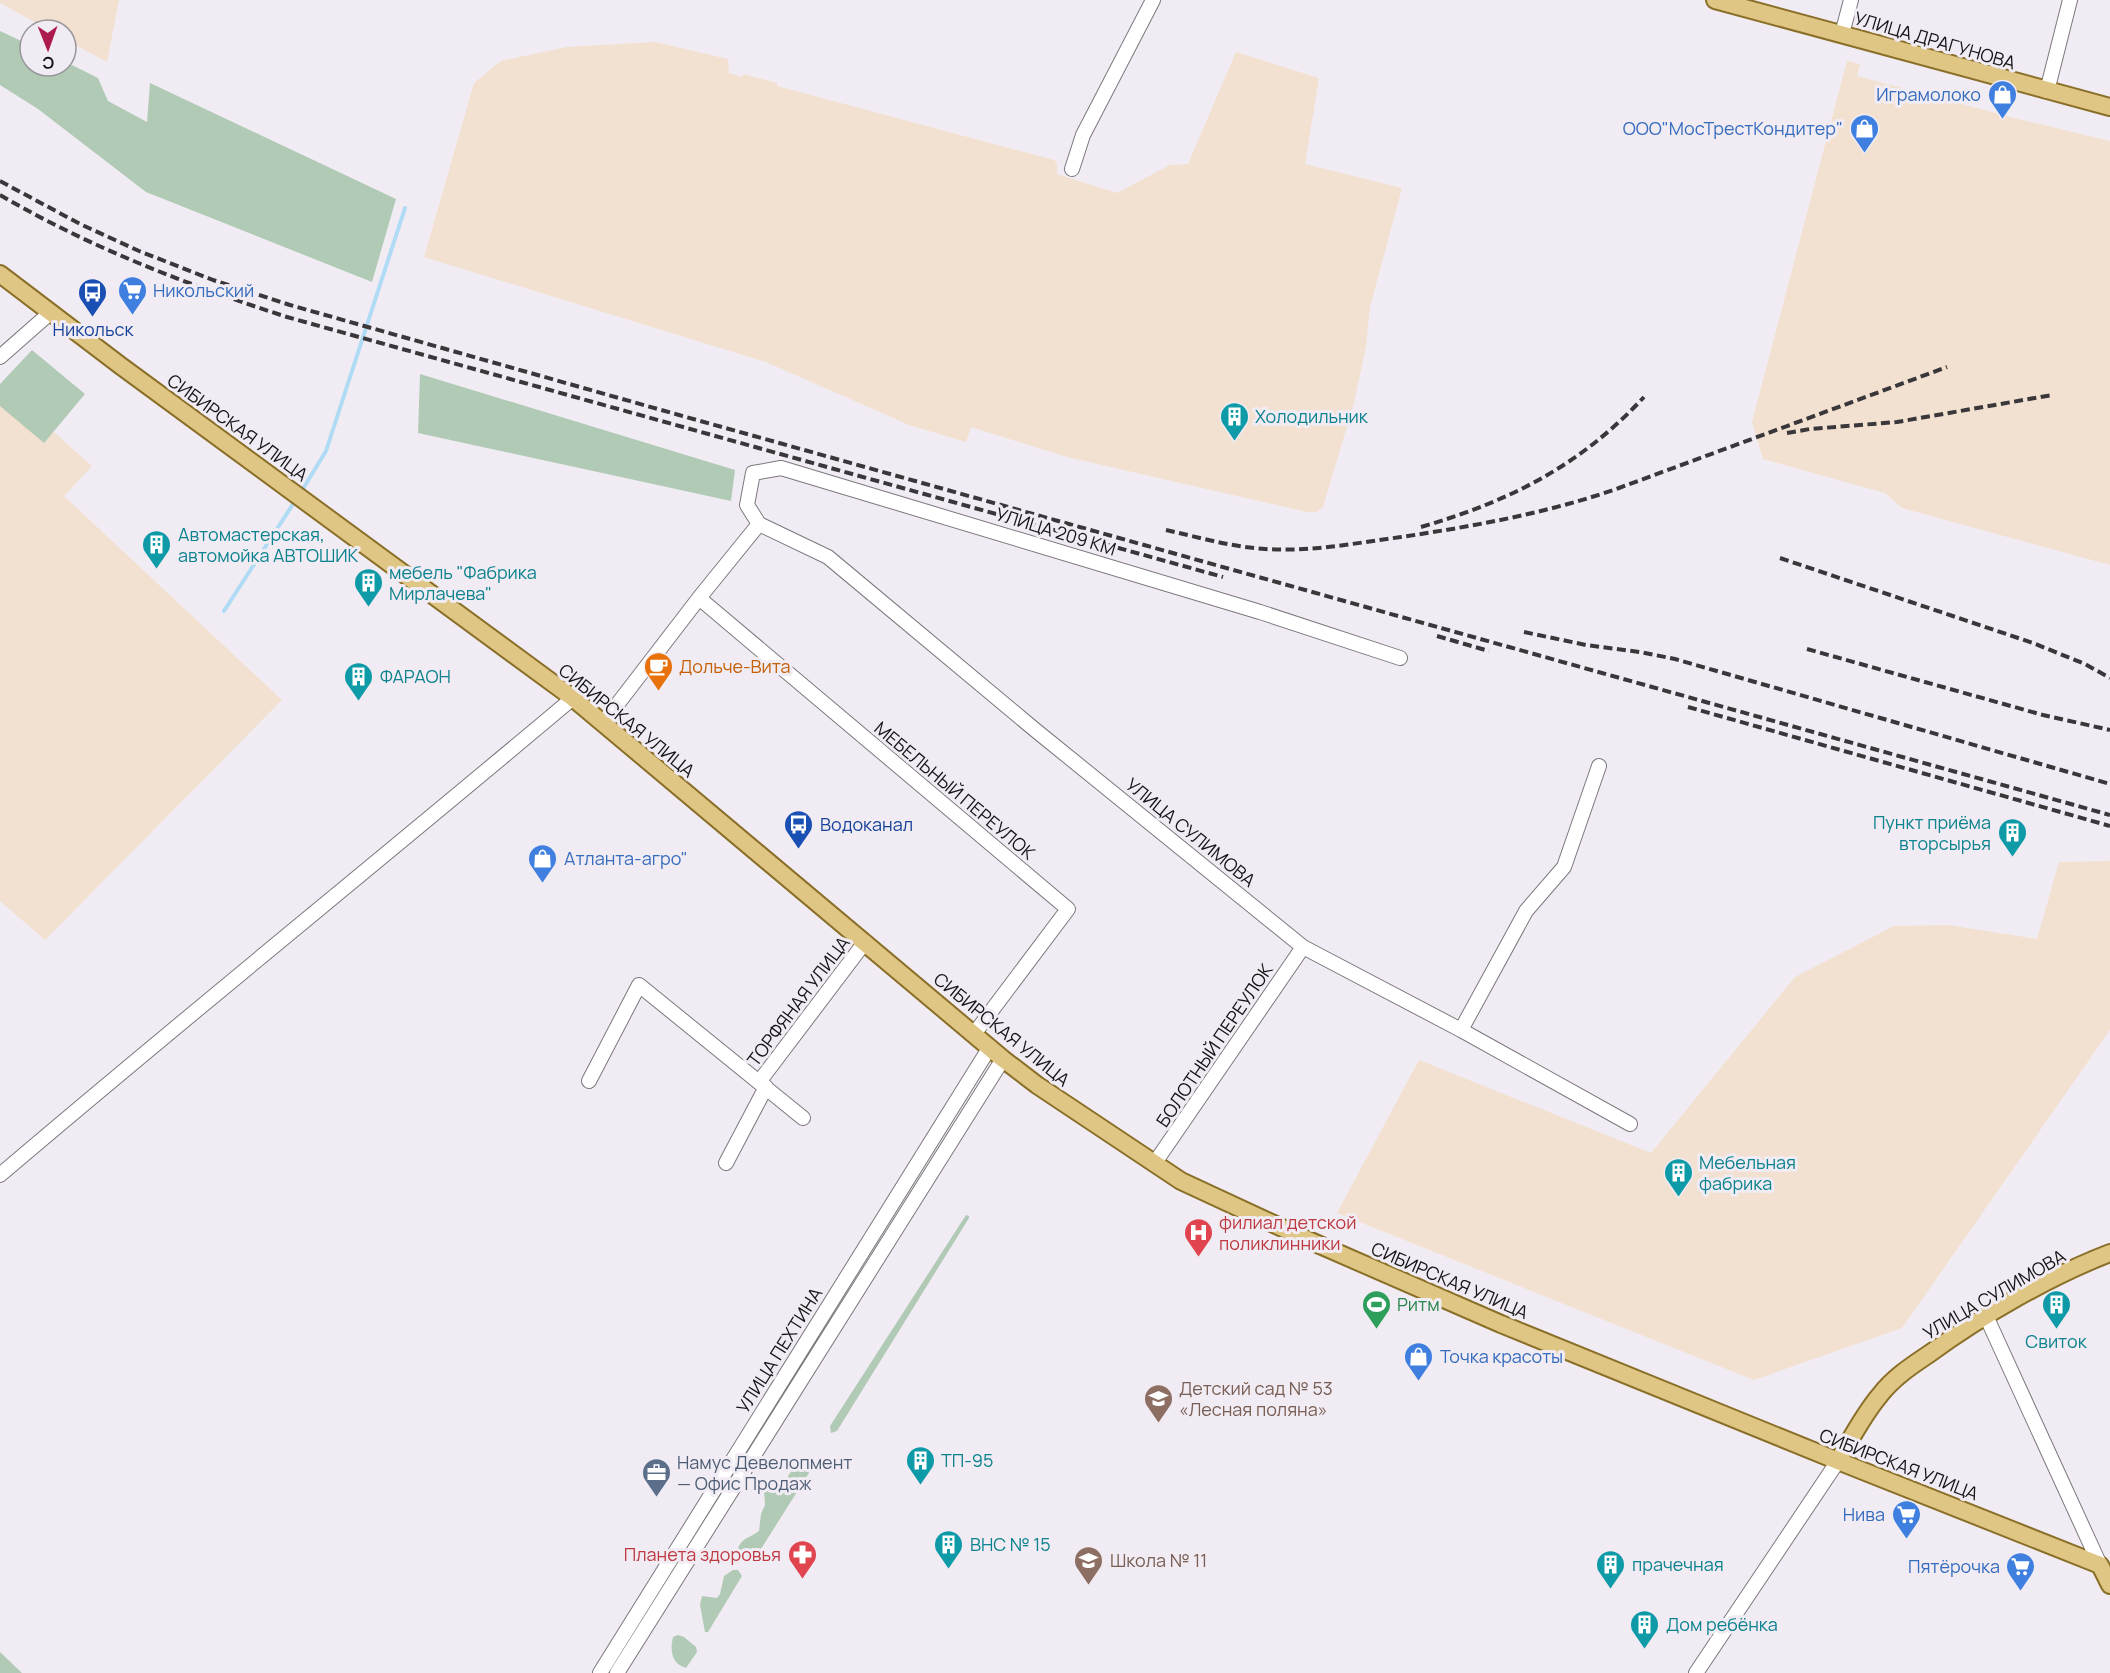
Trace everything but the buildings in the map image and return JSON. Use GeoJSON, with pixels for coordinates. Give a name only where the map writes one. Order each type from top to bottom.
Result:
{"type":"FeatureCollection","features":[{"type":"Feature","properties":{"kind":"main road","name":"УЛИЦА ДРАГУНОВА"},"geometry":{"type":"LineString","coordinates":[[1715,0],[2110,107]]}},
{"type":"Feature","properties":{"kind":"main road","name":"СИБИРСКАЯ УЛИЦА"},"geometry":{"type":"LineString","coordinates":[[0,274],[573,698],[1004,1059],[1037,1085],[1181,1181],[1306,1239],[1501,1324],[2100,1565]]}},
{"type":"Feature","properties":{"kind":"main road","name":"УЛИЦА СУЛИМОВА"},"geometry":{"type":"LineString","coordinates":[[1838,1461],[1879,1395],[1900,1374],[1986,1316],[2072,1270],[2110,1253]]}},
{"type":"Feature","properties":{"kind":"main road"},"geometry":{"type":"LineString","coordinates":[[2100,1565],[2110,1585]]}},
{"type":"Feature","properties":{"kind":"street"},"geometry":{"type":"LineString","coordinates":[[1072,169],[1083,135],[1153,0]]}},
{"type":"Feature","properties":{"kind":"street"},"geometry":{"type":"LineString","coordinates":[[1842,34],[1851,0]]}},
{"type":"Feature","properties":{"kind":"street"},"geometry":{"type":"LineString","coordinates":[[2046,91],[2070,0]]}},
{"type":"Feature","properties":{"kind":"street"},"geometry":{"type":"LineString","coordinates":[[0,357],[51,313]]}},
{"type":"Feature","properties":{"kind":"street","name":"УЛИЦА 209 КМ"},"geometry":{"type":"LineString","coordinates":[[759,524],[747,505],[753,473],[781,468],[1260,612],[1400,658]]}},
{"type":"Feature","properties":{"kind":"street"},"geometry":{"type":"LineString","coordinates":[[603,723],[759,524]]}},
{"type":"Feature","properties":{"kind":"street","name":"УЛИЦА СУЛИМОВА"},"geometry":{"type":"LineString","coordinates":[[759,524],[828,557],[1034,729],[1303,947],[1461,1030],[1630,1124]]}},
{"type":"Feature","properties":{"kind":"street","name":"МЕБЕЛЬНЫЙ ПЕРЕУЛОК"},"geometry":{"type":"LineString","coordinates":[[699,598],[1068,909],[974,1034]]}},
{"type":"Feature","properties":{"kind":"street"},"geometry":{"type":"LineString","coordinates":[[0,1175],[146,1051],[573,698]]}},
{"type":"Feature","properties":{"kind":"street"},"geometry":{"type":"LineString","coordinates":[[1461,1030],[1526,910],[1564,867],[1599,766]]}},
{"type":"Feature","properties":{"kind":"street","name":"ТОРФЯНАЯ УЛИЦА"},"geometry":{"type":"LineString","coordinates":[[726,1163],[762,1085],[865,942]]}},
{"type":"Feature","properties":{"kind":"street","name":"БОЛОТНЫЙ ПЕРЕУЛОК"},"geometry":{"type":"LineString","coordinates":[[1154,1164],[1303,947]]}},
{"type":"Feature","properties":{"kind":"street"},"geometry":{"type":"LineString","coordinates":[[589,1081],[639,986],[803,1118]]}},
{"type":"Feature","properties":{"kind":"street","name":"УЛИЦА ПЕХТИНА"},"geometry":{"type":"LineString","coordinates":[[600,1673],[990,1047]]}},
{"type":"Feature","properties":{"kind":"street","name":"УЛИЦА ПЕХТИНА"},"geometry":{"type":"LineString","coordinates":[[617,1673],[1004,1059]]}},
{"type":"Feature","properties":{"kind":"street"},"geometry":{"type":"LineString","coordinates":[[1986,1316],[2100,1565]]}},
{"type":"Feature","properties":{"kind":"street"},"geometry":{"type":"LineString","coordinates":[[1696,1673],[1838,1461]]}},
{"type":"Feature","properties":{"kind":"shaded area"},"geometry":{"type":"Polygon","coordinates":[[[0,0],[119,0],[107,62],[78,46],[78,18],[27,18],[0,3],[0,0]]]}},
{"type":"Feature","properties":{"kind":"shaded area"},"geometry":{"type":"Polygon","coordinates":[[[655,42],[728,59],[729,73],[742,77],[743,74],[777,83],[777,86],[1054,160],[1057,163],[1057,174],[1117,193],[1170,165],[1188,164],[1236,52],[1319,78],[1305,164],[1402,188],[1370,307],[1366,346],[1354,403],[1323,507],[1317,512],[1307,512],[1067,457],[971,427],[966,442],[909,425],[766,362],[424,257],[474,83],[501,61],[567,47],[655,42]]]}},
{"type":"Feature","properties":{"kind":"shaded area"},"geometry":{"type":"Polygon","coordinates":[[[1847,61],[1860,64],[1857,76],[2110,141],[2110,565],[1902,508],[1885,493],[1763,459],[1752,422],[1847,61]]]}},
{"type":"Feature","properties":{"kind":"shaded area"},"geometry":{"type":"Polygon","coordinates":[[[0,384],[92,466],[64,496],[282,700],[45,940],[0,901],[0,384]]]}},
{"type":"Feature","properties":{"kind":"shaded area"},"geometry":{"type":"Polygon","coordinates":[[[2110,861],[2110,1030],[1902,1328],[1754,1380],[1337,1213],[1419,1060],[1651,1153],[1795,977],[1894,926],[1948,925],[2037,939],[2059,862],[2110,861]]]}},
{"type":"Feature","properties":{"kind":"green space"},"geometry":{"type":"Polygon","coordinates":[[[0,31],[18,39],[18,78],[78,78],[78,68],[98,78],[108,101],[147,122],[150,83],[396,199],[372,282],[146,192],[38,109],[0,85],[0,31]]]}},
{"type":"Feature","properties":{"kind":"green space"},"geometry":{"type":"Polygon","coordinates":[[[32,350],[85,394],[44,443],[0,406],[0,384],[32,350]]]}},
{"type":"Feature","properties":{"kind":"green space"},"geometry":{"type":"Polygon","coordinates":[[[420,374],[735,470],[731,501],[418,433],[420,374]]]}},
{"type":"Feature","properties":{"kind":"green space"},"geometry":{"type":"Polygon","coordinates":[[[966,1215],[969,1218],[837,1431],[831,1433],[830,1426],[966,1215]]]}},
{"type":"Feature","properties":{"kind":"green space"},"geometry":{"type":"Polygon","coordinates":[[[795,1466],[801,1466],[809,1473],[752,1563],[739,1558],[736,1553],[740,1544],[759,1531],[761,1514],[765,1505],[765,1487],[779,1489],[795,1466]]]}},
{"type":"Feature","properties":{"kind":"green space"},"geometry":{"type":"Polygon","coordinates":[[[733,1570],[738,1570],[742,1576],[708,1632],[705,1632],[700,1605],[702,1596],[717,1598],[724,1576],[733,1570]]]}},
{"type":"Feature","properties":{"kind":"green space"},"geometry":{"type":"Polygon","coordinates":[[[678,1635],[696,1647],[697,1652],[686,1668],[677,1663],[673,1656],[673,1637],[678,1635]]]}},
{"type":"Feature","properties":{"kind":"green space"},"geometry":{"type":"Polygon","coordinates":[[[0,1652],[22,1673],[0,1673],[0,1652]]]}},
{"type":"Feature","properties":{"kind":"waterway"},"geometry":{"type":"LineString","coordinates":[[301,492],[326,451],[405,208]]}},
{"type":"Feature","properties":{"kind":"waterway"},"geometry":{"type":"LineString","coordinates":[[224,611],[295,501]]}},
{"type":"Feature","properties":{"kind":"railway"},"geometry":{"type":"LineString","coordinates":[[0,181],[80,224],[139,251],[213,280],[290,305],[2110,815]]}},
{"type":"Feature","properties":{"kind":"railway"},"geometry":{"type":"LineString","coordinates":[[0,195],[69,232],[140,264],[287,317],[1223,577]]}},
{"type":"Feature","properties":{"kind":"railway"},"geometry":{"type":"LineString","coordinates":[[1166,530],[1240,546],[1282,550],[1401,537],[1511,518],[1565,505],[1619,488],[1947,367]]}},
{"type":"Feature","properties":{"kind":"railway"},"geometry":{"type":"LineString","coordinates":[[1787,433],[1897,422],[2052,395]]}},
{"type":"Feature","properties":{"kind":"railway"},"geometry":{"type":"LineString","coordinates":[[1421,527],[1454,517],[1514,493],[1542,478],[1595,443],[1644,397]]}},
{"type":"Feature","properties":{"kind":"railway"},"geometry":{"type":"LineString","coordinates":[[1780,558],[2033,643],[2085,664],[2110,678]]}},
{"type":"Feature","properties":{"kind":"railway"},"geometry":{"type":"LineString","coordinates":[[1524,632],[1586,645],[1675,659],[2110,784]]}},
{"type":"Feature","properties":{"kind":"railway"},"geometry":{"type":"LineString","coordinates":[[1437,636],[1489,651]]}},
{"type":"Feature","properties":{"kind":"railway"},"geometry":{"type":"LineString","coordinates":[[1807,649],[2043,715],[2110,730]]}},
{"type":"Feature","properties":{"kind":"railway"},"geometry":{"type":"LineString","coordinates":[[1688,707],[2110,826]]}},
{"type":"Feature","properties":{"kind":"place","name":"Играмолоко"},"geometry":{"type":"Point","coordinates":[2002,120]}},
{"type":"Feature","properties":{"kind":"place","name":"ООО\"МосТрестКондитер\""},"geometry":{"type":"Point","coordinates":[1864,154]}},
{"type":"Feature","properties":{"kind":"place","name":"Никольский"},"geometry":{"type":"Point","coordinates":[132,316]}},
{"type":"Feature","properties":{"kind":"place","name":"Никольск"},"geometry":{"type":"Point","coordinates":[93,318]}},
{"type":"Feature","properties":{"kind":"place","name":"Холодильник"},"geometry":{"type":"Point","coordinates":[1234,442]}},
{"type":"Feature","properties":{"kind":"place","name":"Автомастерская, автомойка АВТОШИК"},"geometry":{"type":"Point","coordinates":[157,570]}},
{"type":"Feature","properties":{"kind":"place","name":"мебель \"Фабрика Мирлачева\""},"geometry":{"type":"Point","coordinates":[368,608]}},
{"type":"Feature","properties":{"kind":"place","name":"Дольче-Вита"},"geometry":{"type":"Point","coordinates":[658,692]}},
{"type":"Feature","properties":{"kind":"place","name":"ФАРАОН"},"geometry":{"type":"Point","coordinates":[359,702]}},
{"type":"Feature","properties":{"kind":"place","name":"Водоканал"},"geometry":{"type":"Point","coordinates":[799,850]}},
{"type":"Feature","properties":{"kind":"place","name":"Пункт приёма вторсырья"},"geometry":{"type":"Point","coordinates":[2012,858]}},
{"type":"Feature","properties":{"kind":"place","name":"Атланта-агро\""},"geometry":{"type":"Point","coordinates":[543,884]}},
{"type":"Feature","properties":{"kind":"place","name":"Мебельная фабрика"},"geometry":{"type":"Point","coordinates":[1678,1198]}},
{"type":"Feature","properties":{"kind":"place","name":"филиал детской поликлинники"},"geometry":{"type":"Point","coordinates":[1198,1258]}},
{"type":"Feature","properties":{"kind":"place","name":"Ритм"},"geometry":{"type":"Point","coordinates":[1376,1330]}},
{"type":"Feature","properties":{"kind":"place","name":"Свиток"},"geometry":{"type":"Point","coordinates":[2056,1330]}},
{"type":"Feature","properties":{"kind":"place","name":"Точка красоты"},"geometry":{"type":"Point","coordinates":[1419,1382]}},
{"type":"Feature","properties":{"kind":"place","name":"Детский сад № 53 «Лесная поляна»"},"geometry":{"type":"Point","coordinates":[1158,1424]}},
{"type":"Feature","properties":{"kind":"place","name":"ТП-95"},"geometry":{"type":"Point","coordinates":[920,1486]}},
{"type":"Feature","properties":{"kind":"place","name":"Намус Девелопмент — Офис Продаж"},"geometry":{"type":"Point","coordinates":[656,1498]}},
{"type":"Feature","properties":{"kind":"place","name":"Нива"},"geometry":{"type":"Point","coordinates":[1906,1540]}},
{"type":"Feature","properties":{"kind":"place","name":"ВНС № 15"},"geometry":{"type":"Point","coordinates":[949,1570]}},
{"type":"Feature","properties":{"kind":"place","name":"Планета здоровья"},"geometry":{"type":"Point","coordinates":[802,1580]}},
{"type":"Feature","properties":{"kind":"place","name":"Школа № 11"},"geometry":{"type":"Point","coordinates":[1089,1586]}},
{"type":"Feature","properties":{"kind":"place","name":"прачечная"},"geometry":{"type":"Point","coordinates":[1611,1590]}},
{"type":"Feature","properties":{"kind":"place","name":"Пятёрочка"},"geometry":{"type":"Point","coordinates":[2021,1592]}},
{"type":"Feature","properties":{"kind":"place","name":"Дом ребёнка"},"geometry":{"type":"Point","coordinates":[1645,1650]}}]}
